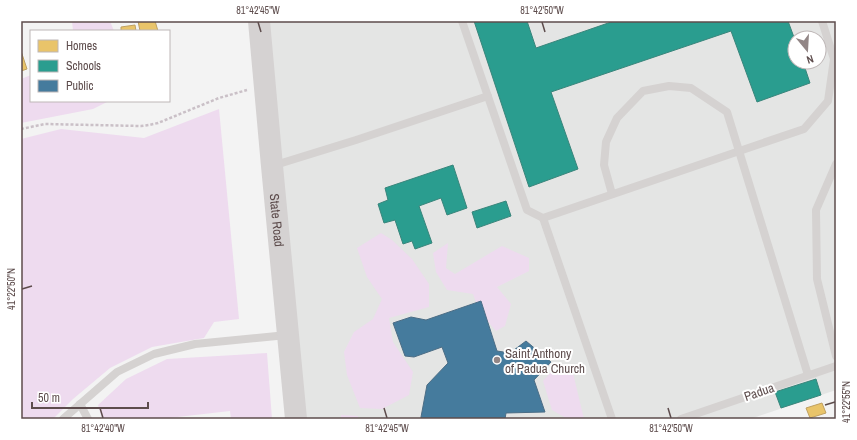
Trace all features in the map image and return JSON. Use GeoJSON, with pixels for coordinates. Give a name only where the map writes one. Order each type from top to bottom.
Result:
{"type":"FeatureCollection","features":[{"type":"Feature","properties":{"kind":"main road","name":"State Road"},"geometry":{"type":"LineString","coordinates":[[259,21],[296,419]]}},
{"type":"Feature","properties":{"kind":"lane"},"geometry":{"type":"LineString","coordinates":[[462,21],[527,210],[544,218],[804,128],[828,101],[834,59],[822,21]]}},
{"type":"Feature","properties":{"kind":"lane"},"geometry":{"type":"LineString","coordinates":[[612,194],[604,165],[606,142],[617,118],[643,90],[669,86],[691,88],[727,112],[808,375]]}},
{"type":"Feature","properties":{"kind":"lane"},"geometry":{"type":"LineString","coordinates":[[272,166],[488,96]]}},
{"type":"Feature","properties":{"kind":"lane"},"geometry":{"type":"LineString","coordinates":[[836,164],[816,210],[817,279],[836,356]]}},
{"type":"Feature","properties":{"kind":"lane"},"geometry":{"type":"LineString","coordinates":[[544,218],[612,419]]}},
{"type":"Feature","properties":{"kind":"lane"},"geometry":{"type":"LineString","coordinates":[[63,419],[117,372],[154,354],[195,344],[288,335]]}},
{"type":"Feature","properties":{"kind":"lane","name":"Padua"},"geometry":{"type":"LineString","coordinates":[[681,419],[836,366]]}},
{"type":"Feature","properties":{"kind":"lane"},"geometry":{"type":"LineString","coordinates":[[80,404],[88,419]]}},
{"type":"Feature","properties":{"kind":"path"},"geometry":{"type":"LineString","coordinates":[[21,129],[45,124],[149,125],[219,98],[265,84]]}},
{"type":"Feature","properties":{"kind":"shaded area"},"geometry":{"type":"Polygon","coordinates":[[[72,21],[110,21],[114,30],[73,30],[72,21]]]}},
{"type":"Feature","properties":{"kind":"shaded area"},"geometry":{"type":"Polygon","coordinates":[[[266,21],[836,21],[836,390],[750,419],[304,419],[266,21]]]}},
{"type":"Feature","properties":{"kind":"shaded area"},"geometry":{"type":"Polygon","coordinates":[[[30,75],[30,102],[107,102],[93,109],[21,123],[21,79],[30,75]]]}},
{"type":"Feature","properties":{"kind":"shaded area"},"geometry":{"type":"Polygon","coordinates":[[[219,109],[239,319],[214,322],[204,338],[152,347],[110,368],[73,399],[53,419],[21,419],[21,355],[23,352],[21,351],[21,139],[61,129],[144,138],[219,109]]]}},
{"type":"Feature","properties":{"kind":"shaded area"},"geometry":{"type":"Polygon","coordinates":[[[381,233],[392,240],[412,259],[429,284],[429,307],[389,318],[393,342],[413,372],[409,395],[382,409],[360,408],[347,375],[344,352],[354,332],[373,319],[382,299],[367,277],[357,248],[381,233]]]}},
{"type":"Feature","properties":{"kind":"shaded area"},"geometry":{"type":"Polygon","coordinates":[[[448,243],[446,268],[455,274],[502,246],[529,258],[529,271],[497,287],[511,304],[505,326],[496,331],[479,311],[473,294],[447,290],[436,272],[433,253],[448,243]]]}},
{"type":"Feature","properties":{"kind":"shaded area"},"geometry":{"type":"Polygon","coordinates":[[[267,353],[272,419],[231,419],[230,411],[160,419],[102,419],[98,405],[126,379],[167,359],[267,353]]]}},
{"type":"Feature","properties":{"kind":"shaded area"},"geometry":{"type":"Polygon","coordinates":[[[555,368],[572,369],[584,419],[565,419],[566,418],[552,410],[543,381],[555,368]]]}},
{"type":"Feature","properties":{"kind":"shaded area"},"geometry":{"type":"Polygon","coordinates":[[[341,415],[358,416],[358,419],[341,419],[341,415]]]}},
{"type":"Feature","properties":{"kind":"building: Homes"},"geometry":{"type":"Polygon","coordinates":[[[138,21],[155,21],[158,30],[140,30],[138,21]]]}},
{"type":"Feature","properties":{"kind":"building: Homes"},"geometry":{"type":"Polygon","coordinates":[[[135,25],[136,30],[121,30],[121,27],[135,25]]]}},
{"type":"Feature","properties":{"kind":"building: Homes"},"geometry":{"type":"Polygon","coordinates":[[[21,51],[27,69],[21,71],[21,51]]]}},
{"type":"Feature","properties":{"kind":"building: Homes"},"geometry":{"type":"Polygon","coordinates":[[[822,403],[826,413],[810,418],[806,408],[822,403]]]}},
{"type":"Feature","properties":{"kind":"building: Schools"},"geometry":{"type":"Polygon","coordinates":[[[474,21],[527,21],[536,48],[614,21],[788,21],[791,30],[787,30],[787,70],[806,70],[810,83],[757,102],[731,31],[551,92],[578,169],[529,187],[474,21]]]}},
{"type":"Feature","properties":{"kind":"building: Schools"},"geometry":{"type":"Polygon","coordinates":[[[453,165],[467,208],[447,215],[441,198],[419,206],[432,243],[415,249],[412,241],[403,244],[395,220],[384,223],[378,204],[388,200],[385,188],[453,165]]]}},
{"type":"Feature","properties":{"kind":"building: Schools"},"geometry":{"type":"Polygon","coordinates":[[[506,201],[511,216],[477,228],[472,212],[506,201]]]}},
{"type":"Feature","properties":{"kind":"building: Schools"},"geometry":{"type":"Polygon","coordinates":[[[816,379],[821,395],[781,408],[775,392],[816,379]]]}},
{"type":"Feature","properties":{"kind":"building: Public","name":"Saint Anthony of Padua Church"},"geometry":{"type":"Polygon","coordinates":[[[481,301],[497,351],[510,353],[526,341],[551,362],[534,380],[545,412],[506,413],[505,419],[421,419],[427,385],[448,363],[442,347],[414,357],[405,356],[393,323],[411,317],[426,320],[481,301]]]}},
{"type":"Feature","properties":{"kind":"place","name":"Saint Anthony of Padua Church"},"geometry":{"type":"Point","coordinates":[497,360]}}]}
